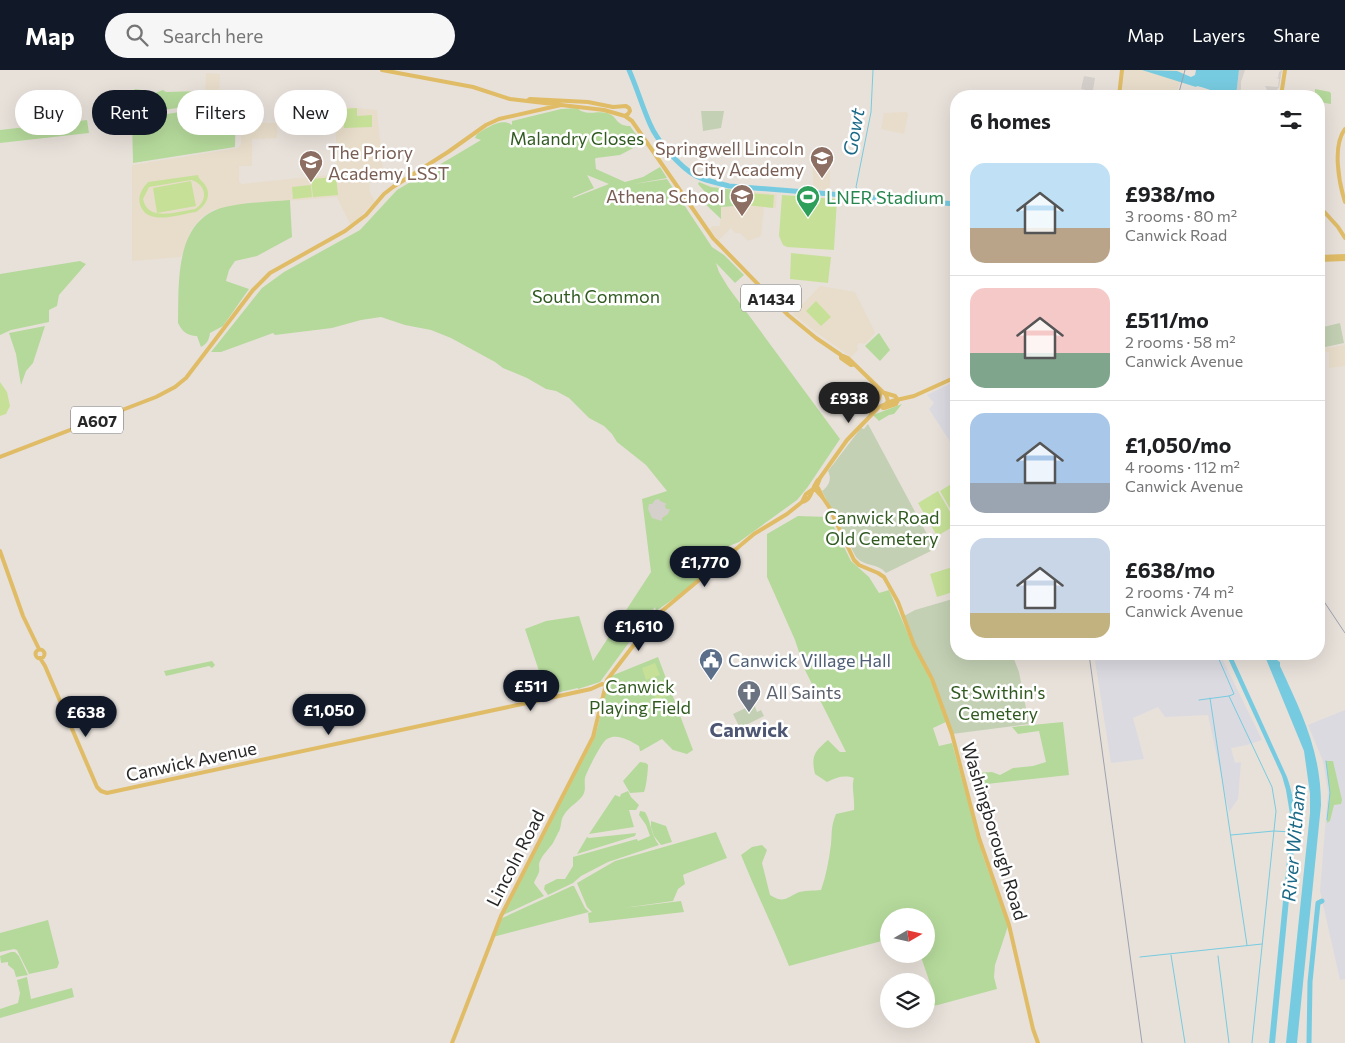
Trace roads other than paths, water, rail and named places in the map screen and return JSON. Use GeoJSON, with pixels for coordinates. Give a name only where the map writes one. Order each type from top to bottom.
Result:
{"type":"FeatureCollection","features":[{"type":"Feature","properties":{"kind":"main road","name":"A1434"},"geometry":{"type":"LineString","coordinates":[[382,70],[461,85],[504,98],[526,101],[588,102],[613,107],[623,106]]}},
{"type":"Feature","properties":{"kind":"main road"},"geometry":{"type":"LineString","coordinates":[[1120,90],[1122,70]]}},
{"type":"Feature","properties":{"kind":"main road"},"geometry":{"type":"LineString","coordinates":[[1282,90],[1285,70]]}},
{"type":"Feature","properties":{"kind":"main road","name":"A1434"},"geometry":{"type":"LineString","coordinates":[[526,101],[601,109],[624,115],[632,121],[713,238],[788,315],[816,338],[841,355],[847,356],[881,391],[895,396],[898,400]]}},
{"type":"Feature","properties":{"kind":"main road"},"geometry":{"type":"LineString","coordinates":[[533,103],[536,111],[547,102]]}},
{"type":"Feature","properties":{"kind":"main road","name":"A607"},"geometry":{"type":"LineString","coordinates":[[0,456],[146,401],[172,388],[186,378],[248,296],[264,278],[345,231],[359,221],[393,187],[486,125],[499,119],[561,106]]}},
{"type":"Feature","properties":{"kind":"main road"},"geometry":{"type":"LineString","coordinates":[[623,106],[628,106],[630,112],[624,115],[620,110],[623,106]]}},
{"type":"Feature","properties":{"kind":"main road","name":"A1434"},"geometry":{"type":"LineString","coordinates":[[630,112],[632,121]]}},
{"type":"Feature","properties":{"kind":"main road"},"geometry":{"type":"LineString","coordinates":[[1345,130],[1341,134],[1338,163],[1339,178],[1345,202]]}},
{"type":"Feature","properties":{"kind":"main road"},"geometry":{"type":"LineString","coordinates":[[1325,213],[1345,238]]}},
{"type":"Feature","properties":{"kind":"main road"},"geometry":{"type":"LineString","coordinates":[[1325,259],[1345,258]]}},
{"type":"Feature","properties":{"kind":"main road"},"geometry":{"type":"LineString","coordinates":[[604,688],[611,673],[656,616],[758,531],[787,514],[802,502],[803,498],[814,488],[814,485],[847,440],[871,413],[887,403],[923,393],[950,380]]}},
{"type":"Feature","properties":{"kind":"main road"},"geometry":{"type":"LineString","coordinates":[[881,391],[886,395],[887,403],[883,408]]}},
{"type":"Feature","properties":{"kind":"main road"},"geometry":{"type":"LineString","coordinates":[[871,413],[880,399],[881,391]]}},
{"type":"Feature","properties":{"kind":"main road"},"geometry":{"type":"LineString","coordinates":[[876,410],[896,404],[898,400]]}},
{"type":"Feature","properties":{"kind":"main road","name":"Washingborough Road"},"geometry":{"type":"LineString","coordinates":[[814,488],[818,488],[854,560],[859,565],[884,577],[898,602],[914,645],[932,679],[952,734],[980,838],[1009,925],[1033,1029],[1038,1043]]}},
{"type":"Feature","properties":{"kind":"main road","name":"Canwick Avenue"},"geometry":{"type":"LineString","coordinates":[[0,551],[18,604],[38,650],[36,656],[42,657]]}},
{"type":"Feature","properties":{"kind":"main road","name":"Canwick Avenue"},"geometry":{"type":"LineString","coordinates":[[38,650],[44,651],[42,657],[45,666],[98,787],[101,791],[107,793],[597,686],[604,688]]}},
{"type":"Feature","properties":{"kind":"main road","name":"Lincoln Road"},"geometry":{"type":"LineString","coordinates":[[452,1043],[501,916],[596,730],[604,688]]}},
{"type":"Feature","properties":{"kind":"water"},"geometry":{"type":"Polygon","coordinates":[[[1142,70],[1177,71],[1191,77],[1195,75],[1196,70],[1239,70],[1237,90],[1209,90],[1142,70]]]}},
{"type":"Feature","properties":{"kind":"water","name":"River Witham"},"geometry":{"type":"Polygon","coordinates":[[[1229,660],[1234,660],[1287,777],[1291,789],[1296,827],[1275,1043],[1269,1043],[1291,820],[1282,776],[1229,660]]]}},
{"type":"Feature","properties":{"kind":"water"},"geometry":{"type":"Polygon","coordinates":[[[1266,660],[1277,660],[1280,662],[1280,666],[1309,733],[1318,767],[1320,785],[1321,805],[1297,1043],[1286,1043],[1310,813],[1310,794],[1304,751],[1266,660]]]}},
{"type":"Feature","properties":{"kind":"waterway"},"geometry":{"type":"LineString","coordinates":[[629,70],[653,131],[676,160],[700,178],[729,186],[950,204]]}},
{"type":"Feature","properties":{"kind":"waterway","name":"Gowt"},"geometry":{"type":"LineString","coordinates":[[861,197],[856,187],[871,112],[873,70]]}},
{"type":"Feature","properties":{"kind":"waterway"},"geometry":{"type":"LineString","coordinates":[[1199,700],[1234,694],[1219,660]]}},
{"type":"Feature","properties":{"kind":"waterway","name":"River Witham"},"geometry":{"type":"LineString","coordinates":[[1229,696],[1272,787],[1276,811],[1252,1043]]}},
{"type":"Feature","properties":{"kind":"waterway"},"geometry":{"type":"LineString","coordinates":[[1210,698],[1247,945]]}},
{"type":"Feature","properties":{"kind":"waterway"},"geometry":{"type":"LineString","coordinates":[[1326,761],[1330,793],[1327,820]]}},
{"type":"Feature","properties":{"kind":"waterway","name":"River Witham"},"geometry":{"type":"LineString","coordinates":[[1231,835],[1274,831],[1292,832]]}},
{"type":"Feature","properties":{"kind":"waterway"},"geometry":{"type":"LineString","coordinates":[[1309,1043],[1310,982],[1318,903],[1322,901]]}},
{"type":"Feature","properties":{"kind":"waterway"},"geometry":{"type":"LineString","coordinates":[[1140,957],[1262,944]]}},
{"type":"Feature","properties":{"kind":"waterway"},"geometry":{"type":"LineString","coordinates":[[1171,955],[1185,1043]]}},
{"type":"Feature","properties":{"kind":"waterway"},"geometry":{"type":"LineString","coordinates":[[1218,956],[1229,1043]]}},
{"type":"Feature","properties":{"kind":"railway"},"geometry":{"type":"LineString","coordinates":[[1180,90],[1185,70]]}},
{"type":"Feature","properties":{"kind":"railway"},"geometry":{"type":"LineString","coordinates":[[1325,603],[1345,633]]}},
{"type":"Feature","properties":{"kind":"railway"},"geometry":{"type":"LineString","coordinates":[[1090,660],[1142,1043]]}},
{"type":"Feature","properties":{"kind":"place","name":"Springwell Lincoln City Academy"},"geometry":{"type":"Point","coordinates":[822,179]}},
{"type":"Feature","properties":{"kind":"place","name":"The Priory Academy LSST"},"geometry":{"type":"Point","coordinates":[311,183]}},
{"type":"Feature","properties":{"kind":"place","name":"Athena School"},"geometry":{"type":"Point","coordinates":[742,217]}},
{"type":"Feature","properties":{"kind":"place","name":"LNER Stadium"},"geometry":{"type":"Point","coordinates":[808,218]}},
{"type":"Feature","properties":{"kind":"place","name":"Canwick Village Hall"},"geometry":{"type":"Point","coordinates":[711,681]}},
{"type":"Feature","properties":{"kind":"place","name":"All Saints"},"geometry":{"type":"Point","coordinates":[749,713]}},
{"type":"Feature","properties":{"kind":"district","name":"Canwick"},"geometry":{"type":"Point","coordinates":[749,729]}},
{"type":"Feature","properties":{"kind":"park label","name":"Malandry Closes"},"geometry":{"type":"Point","coordinates":[577,138]}},
{"type":"Feature","properties":{"kind":"park label","name":"South Common"},"geometry":{"type":"Point","coordinates":[596,296]}},
{"type":"Feature","properties":{"kind":"park label","name":"Canwick Road Old Cemetery"},"geometry":{"type":"Point","coordinates":[882,527]}},
{"type":"Feature","properties":{"kind":"park label","name":"Canwick Playing Field"},"geometry":{"type":"Point","coordinates":[640,696]}},
{"type":"Feature","properties":{"kind":"park label","name":"St Swithin's Cemetery"},"geometry":{"type":"Point","coordinates":[998,702]}}]}
